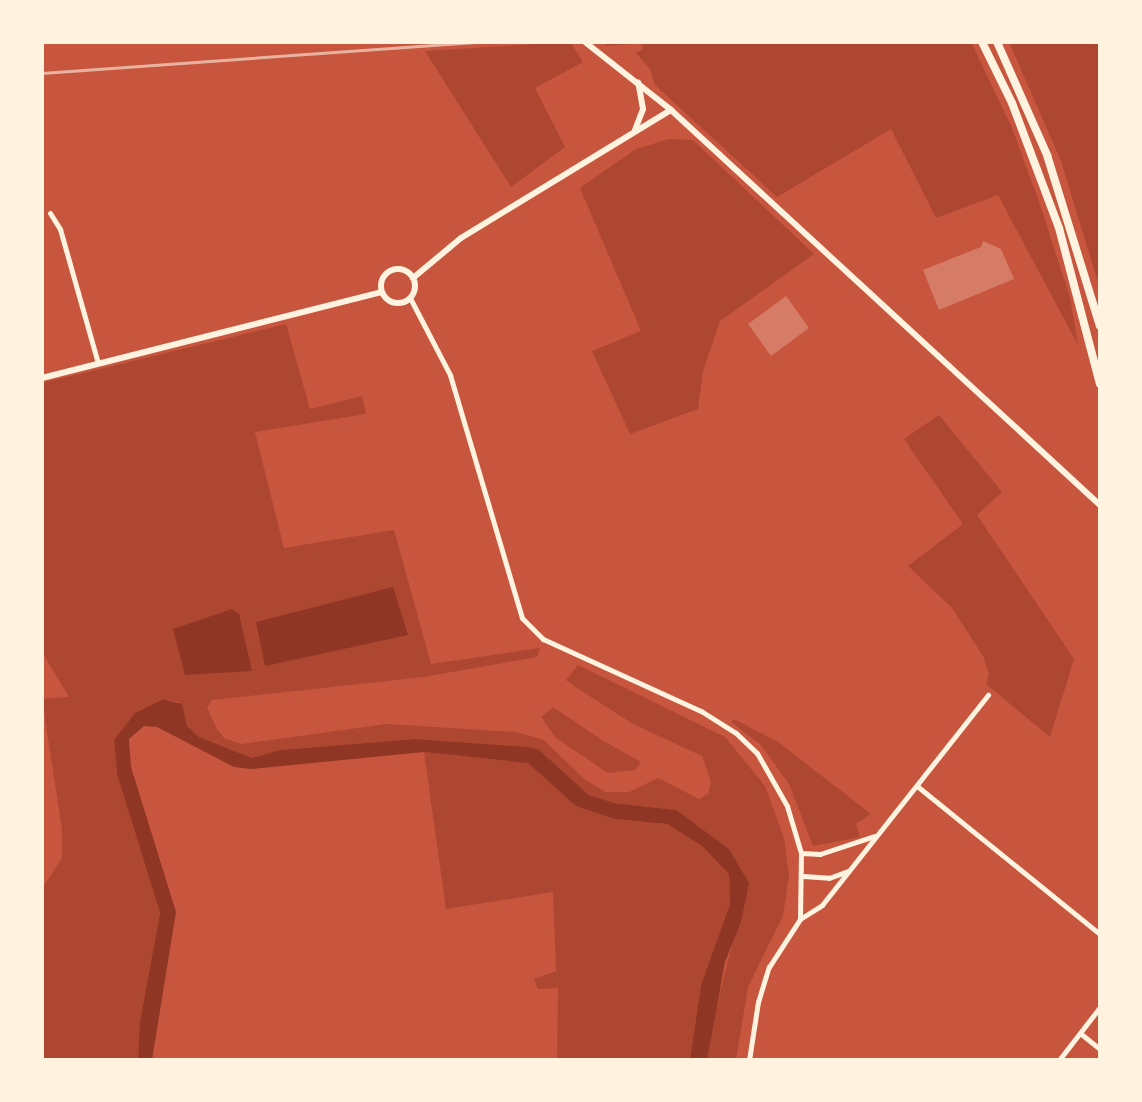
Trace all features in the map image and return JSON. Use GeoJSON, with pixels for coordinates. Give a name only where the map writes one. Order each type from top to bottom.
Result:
{"type":"FeatureCollection","features":[{"type":"Feature","properties":{"kind":"main road"},"geometry":{"type":"LineString","coordinates":[[982,42],[1012,103],[1059,228],[1100,384]]}},
{"type":"Feature","properties":{"kind":"main road"},"geometry":{"type":"LineString","coordinates":[[997,42],[1055,178],[1100,326]]}},
{"type":"Feature","properties":{"kind":"street"},"geometry":{"type":"LineString","coordinates":[[584,42],[637,80],[671,110],[1100,505]]}},
{"type":"Feature","properties":{"kind":"street"},"geometry":{"type":"LineString","coordinates":[[635,130],[643,109],[637,80]]}},
{"type":"Feature","properties":{"kind":"street"},"geometry":{"type":"LineString","coordinates":[[671,110],[461,238],[413,278],[410,298],[454,388],[522,618],[543,639],[701,711],[736,733],[773,775],[802,853],[800,919],[769,967],[758,1002],[749,1060]]}},
{"type":"Feature","properties":{"kind":"street"},"geometry":{"type":"LineString","coordinates":[[50,214],[60,229],[98,363]]}},
{"type":"Feature","properties":{"kind":"street"},"geometry":{"type":"LineString","coordinates":[[410,298],[392,302],[381,292],[381,280],[390,270],[403,269],[413,278]]}},
{"type":"Feature","properties":{"kind":"street"},"geometry":{"type":"LineString","coordinates":[[42,377],[381,292]]}},
{"type":"Feature","properties":{"kind":"street"},"geometry":{"type":"LineString","coordinates":[[800,919],[811,916],[850,871],[874,836],[988,695]]}},
{"type":"Feature","properties":{"kind":"street"},"geometry":{"type":"LineString","coordinates":[[917,786],[1100,934]]}},
{"type":"Feature","properties":{"kind":"street"},"geometry":{"type":"LineString","coordinates":[[802,853],[820,854],[874,836]]}},
{"type":"Feature","properties":{"kind":"street"},"geometry":{"type":"LineString","coordinates":[[803,876],[829,878],[850,871]]}},
{"type":"Feature","properties":{"kind":"street"},"geometry":{"type":"LineString","coordinates":[[1059,1060],[1100,1007]]}},
{"type":"Feature","properties":{"kind":"street"},"geometry":{"type":"LineString","coordinates":[[1080,1033],[1100,1049]]}},
{"type":"Feature","properties":{"kind":"shaded area"},"geometry":{"type":"Polygon","coordinates":[[[570,42],[583,62],[535,88],[565,147],[511,187],[425,51],[570,42]]]}},
{"type":"Feature","properties":{"kind":"shaded area"},"geometry":{"type":"Polygon","coordinates":[[[601,42],[971,42],[1012,128],[1038,199],[1070,297],[1078,345],[998,195],[936,218],[891,129],[777,197],[655,85],[650,69],[636,53],[643,49],[642,43],[607,46],[601,42]]]}},
{"type":"Feature","properties":{"kind":"shaded area"},"geometry":{"type":"Polygon","coordinates":[[[1009,42],[1100,42],[1100,289],[1061,161],[1009,42]]]}},
{"type":"Feature","properties":{"kind":"shaded area"},"geometry":{"type":"Polygon","coordinates":[[[669,139],[693,140],[814,254],[720,321],[703,371],[698,409],[630,434],[592,351],[641,331],[580,188],[636,149],[669,139]]]}},
{"type":"Feature","properties":{"kind":"shaded area"},"geometry":{"type":"Polygon","coordinates":[[[286,324],[310,409],[362,396],[366,414],[255,432],[284,548],[394,530],[431,664],[540,648],[537,657],[424,677],[212,700],[207,708],[217,729],[224,738],[241,744],[387,724],[516,732],[544,740],[583,778],[605,792],[629,792],[658,778],[699,799],[708,794],[711,782],[702,756],[633,724],[574,686],[566,680],[578,665],[725,737],[765,786],[784,838],[789,875],[783,916],[748,987],[736,1060],[707,1060],[708,1039],[748,883],[676,810],[614,803],[589,795],[538,749],[529,747],[415,739],[280,750],[252,758],[199,737],[187,726],[179,702],[163,699],[135,713],[114,741],[117,774],[160,913],[140,1022],[138,1060],[42,1060],[42,889],[62,858],[62,829],[42,699],[69,697],[42,652],[42,383],[286,324]]]}},
{"type":"Feature","properties":{"kind":"shaded area"},"geometry":{"type":"Polygon","coordinates":[[[939,415],[1002,492],[977,515],[1074,659],[1050,737],[986,684],[989,674],[983,656],[952,608],[908,566],[963,524],[904,439],[939,415]]]}},
{"type":"Feature","properties":{"kind":"shaded area"},"geometry":{"type":"Polygon","coordinates":[[[393,587],[408,635],[265,666],[256,622],[393,587]]]}},
{"type":"Feature","properties":{"kind":"shaded area"},"geometry":{"type":"Polygon","coordinates":[[[232,609],[239,614],[252,671],[185,675],[173,629],[232,609]]]}},
{"type":"Feature","properties":{"kind":"shaded area"},"geometry":{"type":"Polygon","coordinates":[[[163,699],[182,704],[187,726],[199,737],[252,758],[280,750],[415,739],[529,747],[538,749],[589,795],[614,803],[676,810],[729,849],[749,883],[741,922],[725,962],[707,1060],[690,1060],[701,985],[730,904],[729,874],[702,846],[667,824],[614,819],[576,806],[528,763],[424,752],[251,769],[234,767],[157,727],[144,726],[129,739],[131,767],[176,912],[152,1060],[138,1060],[140,1022],[160,913],[117,774],[114,740],[135,713],[163,699]]]}},
{"type":"Feature","properties":{"kind":"shaded area"},"geometry":{"type":"Polygon","coordinates":[[[553,707],[641,762],[635,770],[608,773],[556,738],[541,717],[553,707]]]}},
{"type":"Feature","properties":{"kind":"shaded area"},"geometry":{"type":"Polygon","coordinates":[[[734,719],[778,742],[871,814],[856,824],[860,837],[813,846],[789,784],[761,745],[731,722],[734,719]]]}},
{"type":"Feature","properties":{"kind":"shaded area"},"geometry":{"type":"Polygon","coordinates":[[[424,752],[529,763],[576,806],[614,819],[666,824],[702,846],[729,874],[730,904],[701,985],[690,1060],[557,1060],[558,988],[538,989],[534,979],[556,971],[553,892],[446,909],[424,752]]]}},
{"type":"Feature","properties":{"kind":"building"},"geometry":{"type":"Polygon","coordinates":[[[983,241],[1001,249],[1014,279],[939,310],[923,270],[981,247],[983,241]]]}},
{"type":"Feature","properties":{"kind":"building"},"geometry":{"type":"Polygon","coordinates":[[[786,296],[809,328],[771,356],[748,324],[786,296]]]}},
{"type":"Feature","properties":{"kind":"railway"},"geometry":{"type":"LineString","coordinates":[[42,73],[479,42]]}}]}
